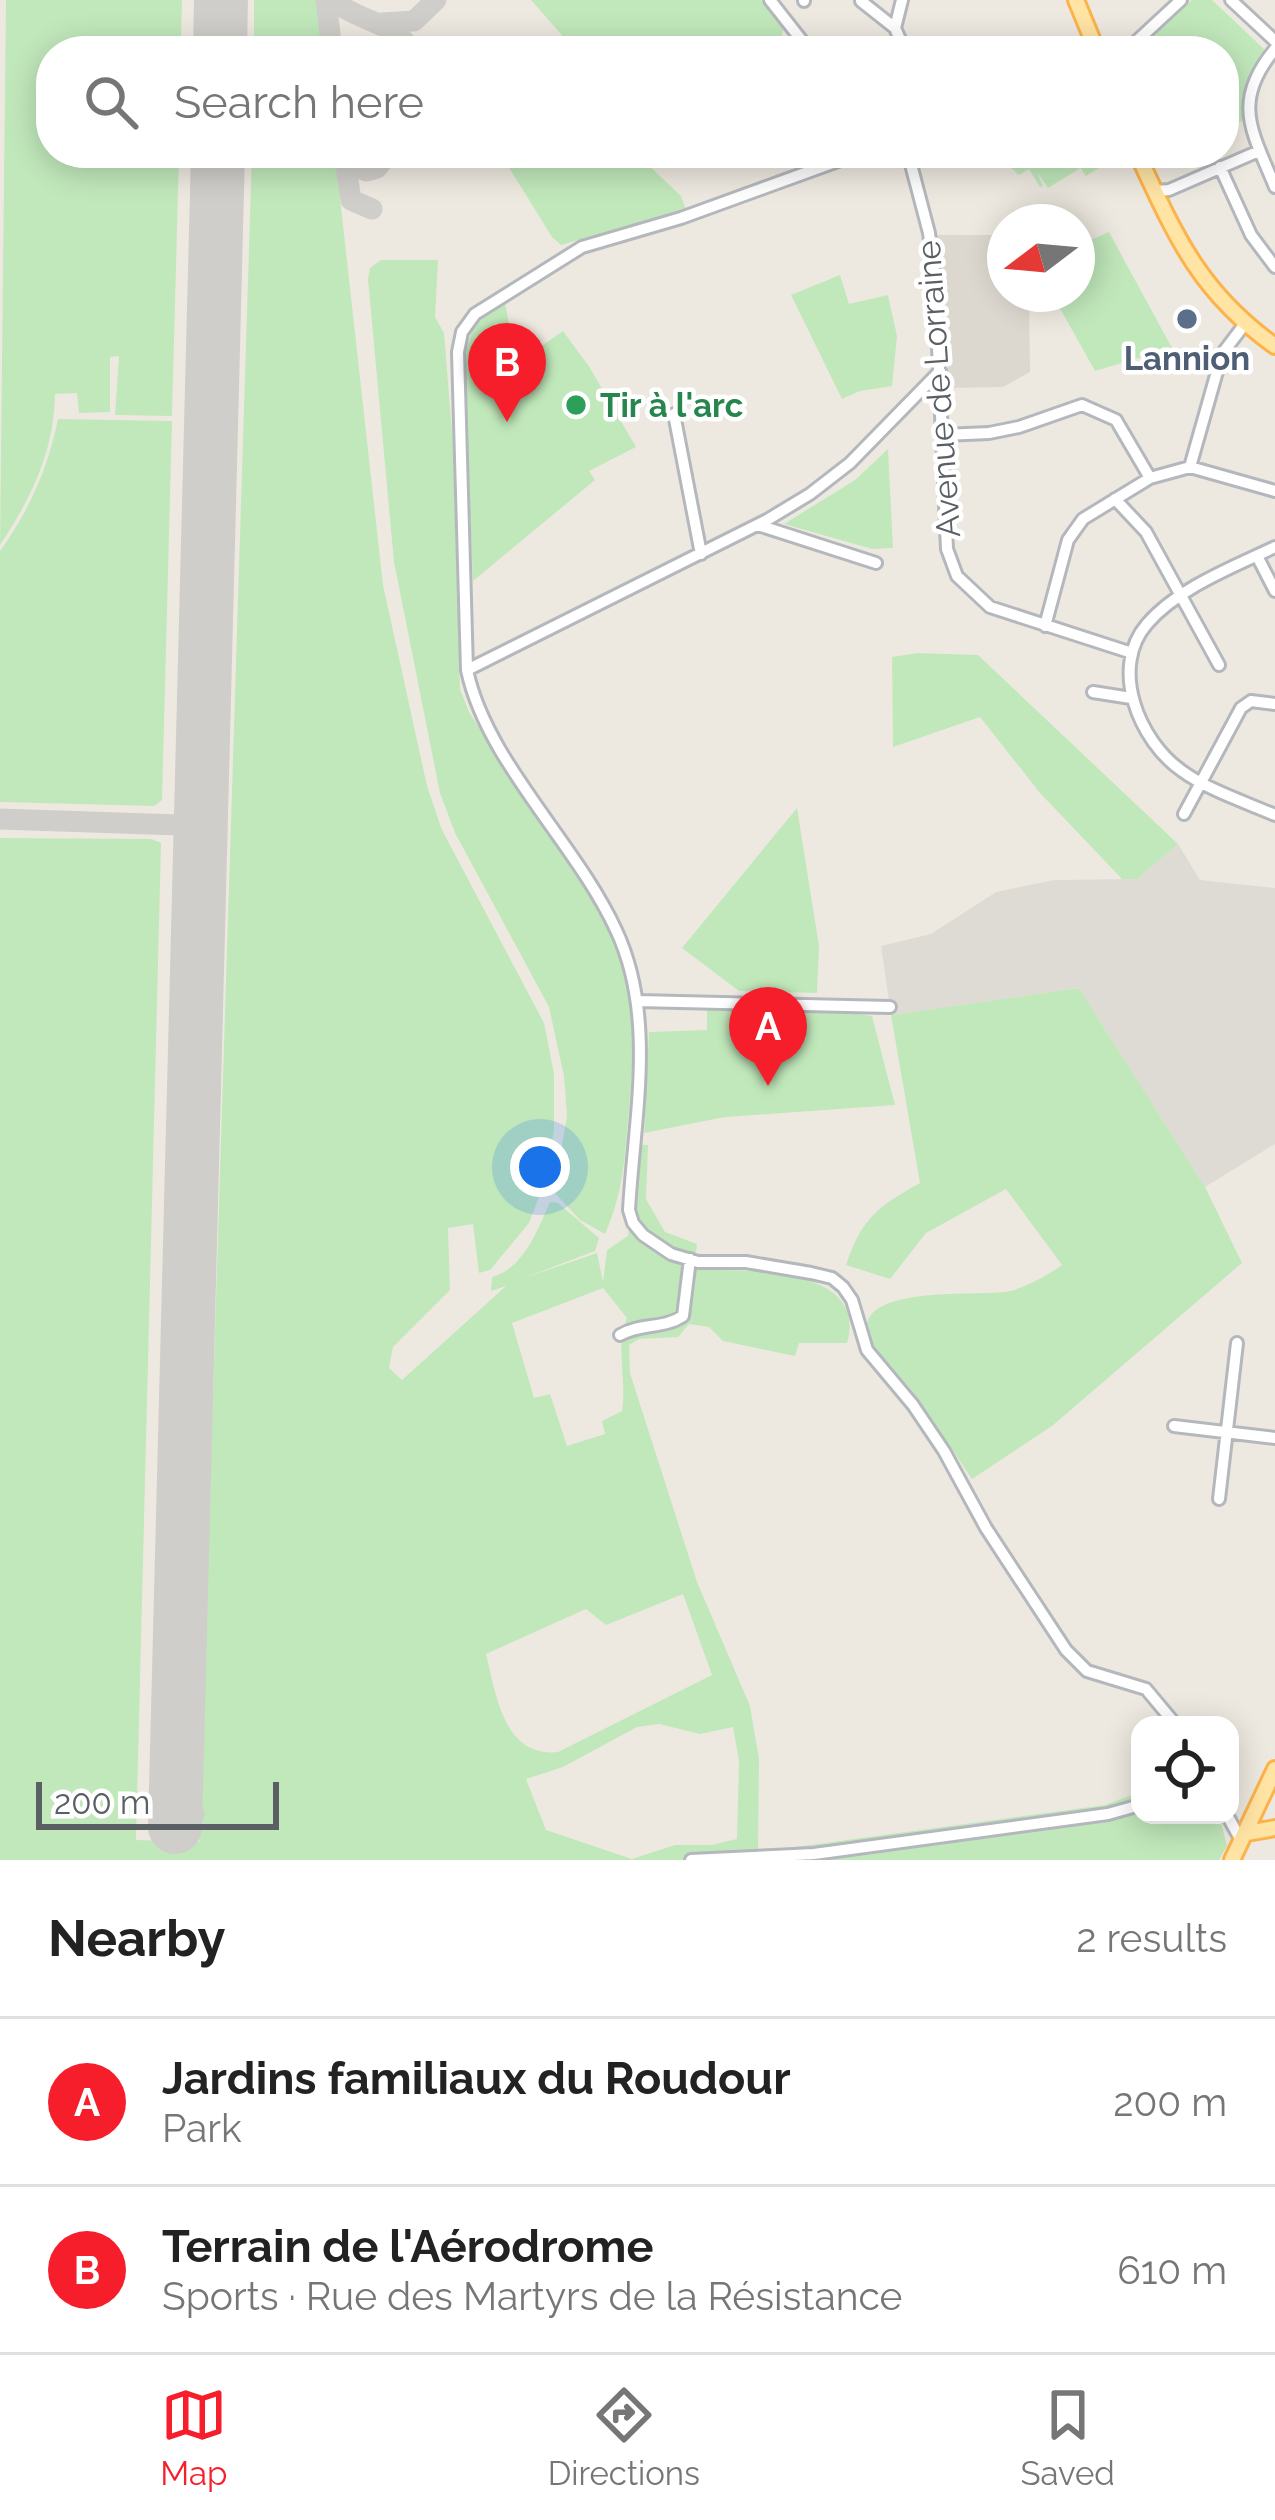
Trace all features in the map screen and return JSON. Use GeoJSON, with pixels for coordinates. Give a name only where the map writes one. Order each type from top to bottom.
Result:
{"type":"FeatureCollection","features":[{"type":"Feature","properties":{"kind":"main road"},"geometry":{"type":"LineString","coordinates":[[1076,0],[1090,36]]}},
{"type":"Feature","properties":{"kind":"main road"},"geometry":{"type":"LineString","coordinates":[[1144,168],[1192,264],[1244,325],[1275,346]]}},
{"type":"Feature","properties":{"kind":"main road"},"geometry":{"type":"LineString","coordinates":[[1232,1860],[1270,1791],[1275,1769]]}},
{"type":"Feature","properties":{"kind":"main road"},"geometry":{"type":"LineString","coordinates":[[1245,1838],[1272,1832]]}},
{"type":"Feature","properties":{"kind":"street"},"geometry":{"type":"LineString","coordinates":[[862,0],[898,36]]}},
{"type":"Feature","properties":{"kind":"street"},"geometry":{"type":"LineString","coordinates":[[895,28],[902,0]]}},
{"type":"Feature","properties":{"kind":"street"},"geometry":{"type":"LineString","coordinates":[[1142,36],[1181,0]]}},
{"type":"Feature","properties":{"kind":"street"},"geometry":{"type":"LineString","coordinates":[[1231,0],[1274,42],[1249,97],[1249,125],[1259,152],[1270,163],[1275,187]]}},
{"type":"Feature","properties":{"kind":"street"},"geometry":{"type":"LineString","coordinates":[[772,4],[798,36]]}},
{"type":"Feature","properties":{"kind":"street"},"geometry":{"type":"LineString","coordinates":[[1239,159],[1259,152]]}},
{"type":"Feature","properties":{"kind":"street"},"geometry":{"type":"LineString","coordinates":[[819,168],[681,218],[594,242],[476,314],[462,332],[458,352],[467,670],[482,718],[617,932],[638,1001],[632,1223],[671,1254],[811,1273],[832,1278],[843,1287],[852,1300],[867,1350],[923,1420],[1066,1650],[1087,1671],[1146,1689],[1168,1716]]}},
{"type":"Feature","properties":{"kind":"street","name":"Avenue de Lorraine"},"geometry":{"type":"LineString","coordinates":[[912,168],[929,233],[940,371],[943,510],[947,549],[957,576],[990,607],[1132,653]]}},
{"type":"Feature","properties":{"kind":"street"},"geometry":{"type":"LineString","coordinates":[[1156,191],[1169,190],[1216,168]]}},
{"type":"Feature","properties":{"kind":"street"},"geometry":{"type":"LineString","coordinates":[[1221,168],[1251,235],[1275,266]]}},
{"type":"Feature","properties":{"kind":"street"},"geometry":{"type":"LineString","coordinates":[[1190,466],[1222,353],[1244,325]]}},
{"type":"Feature","properties":{"kind":"street"},"geometry":{"type":"LineString","coordinates":[[467,670],[758,525],[810,494],[850,463],[940,371]]}},
{"type":"Feature","properties":{"kind":"street"},"geometry":{"type":"LineString","coordinates":[[918,392],[941,395]]}},
{"type":"Feature","properties":{"kind":"street"},"geometry":{"type":"LineString","coordinates":[[943,435],[989,434],[1082,405],[1116,420],[1150,478]]}},
{"type":"Feature","properties":{"kind":"street"},"geometry":{"type":"LineString","coordinates":[[674,415],[701,554]]}},
{"type":"Feature","properties":{"kind":"street"},"geometry":{"type":"LineString","coordinates":[[1045,626],[1068,540],[1083,519],[1150,478],[1190,466],[1275,490]]}},
{"type":"Feature","properties":{"kind":"street"},"geometry":{"type":"LineString","coordinates":[[1115,499],[1145,532],[1219,665]]}},
{"type":"Feature","properties":{"kind":"street"},"geometry":{"type":"LineString","coordinates":[[758,525],[876,562]]}},
{"type":"Feature","properties":{"kind":"street"},"geometry":{"type":"LineString","coordinates":[[1275,547],[1181,598],[1148,622],[1132,653],[1131,698],[1152,739],[1180,771],[1275,815]]}},
{"type":"Feature","properties":{"kind":"street"},"geometry":{"type":"LineString","coordinates":[[1257,556],[1275,591]]}},
{"type":"Feature","properties":{"kind":"street"},"geometry":{"type":"LineString","coordinates":[[1093,692],[1131,698]]}},
{"type":"Feature","properties":{"kind":"street"},"geometry":{"type":"LineString","coordinates":[[1184,814],[1241,708],[1251,701],[1275,704]]}},
{"type":"Feature","properties":{"kind":"street"},"geometry":{"type":"LineString","coordinates":[[638,1001],[890,1007]]}},
{"type":"Feature","properties":{"kind":"street"},"geometry":{"type":"LineString","coordinates":[[620,1335],[683,1316],[690,1259]]}},
{"type":"Feature","properties":{"kind":"street"},"geometry":{"type":"LineString","coordinates":[[1219,1499],[1237,1343]]}},
{"type":"Feature","properties":{"kind":"street"},"geometry":{"type":"LineString","coordinates":[[1174,1426],[1275,1438]]}},
{"type":"Feature","properties":{"kind":"street"},"geometry":{"type":"LineString","coordinates":[[691,1860],[814,1854],[1131,1808]]}},
{"type":"Feature","properties":{"kind":"street"},"geometry":{"type":"LineString","coordinates":[[1233,1824],[1245,1838]]}},
{"type":"Feature","properties":{"kind":"shaded area"},"geometry":{"type":"Polygon","coordinates":[[[937,235],[987,235],[987,312],[1029,312],[1030,372],[1003,387],[948,388],[937,235]]]}},
{"type":"Feature","properties":{"kind":"shaded area"},"geometry":{"type":"Polygon","coordinates":[[[1178,844],[1200,880],[1275,888],[1275,1144],[1205,1187],[1079,988],[891,1015],[881,946],[931,934],[996,892],[1054,880],[1137,879],[1178,844]]]}},
{"type":"Feature","properties":{"kind":"green space"},"geometry":{"type":"Polygon","coordinates":[[[6,0],[182,0],[181,36],[36,36],[36,168],[179,168],[172,416],[115,415],[119,356],[110,357],[110,412],[79,413],[77,393],[55,394],[39,473],[0,545],[6,0]]]}},
{"type":"Feature","properties":{"kind":"green space"},"geometry":{"type":"Polygon","coordinates":[[[254,0],[316,0],[320,36],[254,36],[254,0]]]}},
{"type":"Feature","properties":{"kind":"green space"},"geometry":{"type":"Polygon","coordinates":[[[531,0],[761,0],[783,30],[782,36],[563,36],[531,0]]]}},
{"type":"Feature","properties":{"kind":"green space"},"geometry":{"type":"Polygon","coordinates":[[[1192,0],[1212,0],[1264,49],[1246,93],[1243,121],[1239,122],[1239,36],[1149,36],[1192,0]]]}},
{"type":"Feature","properties":{"kind":"green space"},"geometry":{"type":"Polygon","coordinates":[[[252,168],[337,168],[383,585],[427,786],[442,830],[544,1023],[554,1074],[554,1130],[545,1181],[529,1223],[490,1270],[479,1273],[473,1224],[448,1228],[450,1290],[393,1347],[389,1368],[402,1380],[506,1286],[491,1291],[492,1277],[521,1257],[550,1202],[558,1203],[599,1238],[595,1251],[524,1278],[597,1253],[603,1282],[607,1250],[628,1236],[638,1145],[648,1145],[646,1199],[665,1232],[697,1244],[694,1270],[797,1277],[840,1299],[849,1317],[847,1343],[799,1343],[795,1356],[723,1341],[709,1327],[689,1324],[678,1337],[639,1339],[629,1345],[630,1373],[697,1582],[750,1706],[759,1759],[758,1852],[1105,1805],[1131,1795],[1131,1824],[1221,1824],[1227,1846],[1219,1860],[0,1860],[0,838],[151,839],[161,843],[136,1840],[199,1842],[252,168]],[[603,1288],[512,1323],[534,1398],[550,1394],[567,1446],[605,1434],[602,1421],[622,1411],[622,1340],[627,1318],[603,1288]],[[683,1594],[606,1625],[586,1609],[486,1654],[506,1721],[525,1745],[540,1751],[558,1752],[712,1675],[683,1594]],[[659,1724],[637,1727],[563,1767],[526,1779],[546,1830],[632,1859],[675,1845],[737,1839],[739,1761],[733,1727],[700,1734],[659,1724]]]}},
{"type":"Feature","properties":{"kind":"green space"},"geometry":{"type":"Polygon","coordinates":[[[509,168],[651,168],[681,196],[686,209],[561,245],[509,168]]]}},
{"type":"Feature","properties":{"kind":"green space"},"geometry":{"type":"Polygon","coordinates":[[[1011,168],[1079,169],[1048,188],[1037,172],[1040,187],[1029,169],[1019,175],[1011,168]]]}},
{"type":"Feature","properties":{"kind":"green space"},"geometry":{"type":"Polygon","coordinates":[[[1109,232],[1172,348],[1095,371],[1062,312],[1095,312],[1095,238],[1109,232]]]}},
{"type":"Feature","properties":{"kind":"green space"},"geometry":{"type":"Polygon","coordinates":[[[381,260],[438,260],[435,317],[444,333],[453,444],[460,689],[469,712],[587,890],[622,965],[631,999],[633,1054],[625,1158],[605,1234],[580,1220],[554,1192],[567,1116],[549,1007],[455,833],[440,793],[394,562],[368,279],[370,268],[381,260]]]}},
{"type":"Feature","properties":{"kind":"green space"},"geometry":{"type":"Polygon","coordinates":[[[840,275],[849,304],[888,295],[897,336],[892,386],[842,399],[791,295],[840,275]]]}},
{"type":"Feature","properties":{"kind":"green space"},"geometry":{"type":"Polygon","coordinates":[[[505,302],[516,364],[563,331],[636,447],[589,471],[595,480],[473,581],[463,360],[474,324],[505,302]]]}},
{"type":"Feature","properties":{"kind":"green space"},"geometry":{"type":"Polygon","coordinates":[[[58,419],[172,421],[162,800],[154,806],[0,802],[0,551],[36,488],[58,419]]]}},
{"type":"Feature","properties":{"kind":"green space"},"geometry":{"type":"Polygon","coordinates":[[[888,449],[893,548],[872,549],[784,524],[855,480],[888,449]]]}},
{"type":"Feature","properties":{"kind":"green space"},"geometry":{"type":"Polygon","coordinates":[[[978,655],[1178,844],[1137,879],[1122,879],[1040,793],[980,717],[893,747],[892,657],[978,655]]]}},
{"type":"Feature","properties":{"kind":"green space"},"geometry":{"type":"Polygon","coordinates":[[[797,808],[819,946],[817,993],[739,991],[682,948],[797,808]]]}},
{"type":"Feature","properties":{"kind":"green space"},"geometry":{"type":"Polygon","coordinates":[[[1079,988],[1205,1187],[1242,1263],[1052,1426],[972,1479],[914,1394],[876,1351],[867,1325],[875,1311],[892,1302],[1011,1291],[1062,1265],[1006,1189],[926,1233],[890,1279],[846,1265],[873,1215],[920,1183],[891,1015],[1079,988]]]}},
{"type":"Feature","properties":{"kind":"green space"},"geometry":{"type":"Polygon","coordinates":[[[707,1007],[829,1010],[872,1016],[895,1105],[725,1117],[644,1133],[649,1032],[707,1030],[707,1007]]]}},
{"type":"Feature","properties":{"kind":"taxiway"},"geometry":{"type":"LineString","coordinates":[[326,0],[330,36]]}},
{"type":"Feature","properties":{"kind":"taxiway"},"geometry":{"type":"LineString","coordinates":[[333,0],[399,36]]}},
{"type":"Feature","properties":{"kind":"taxiway"},"geometry":{"type":"LineString","coordinates":[[382,23],[414,21],[436,0]]}},
{"type":"Feature","properties":{"kind":"taxiway"},"geometry":{"type":"LineString","coordinates":[[346,168],[351,200],[372,209]]}},
{"type":"Feature","properties":{"kind":"taxiway"},"geometry":{"type":"LineString","coordinates":[[360,168],[377,168]]}},
{"type":"Feature","properties":{"kind":"taxiway"},"geometry":{"type":"LineString","coordinates":[[179,825],[196,816],[202,801]]}},
{"type":"Feature","properties":{"kind":"taxiway"},"geometry":{"type":"LineString","coordinates":[[0,819],[179,825],[194,833],[201,851]]}},
{"type":"Feature","properties":{"kind":"taxiway"},"geometry":{"type":"LineString","coordinates":[[177,1773],[194,1814],[182,1824],[169,1820],[165,1810],[177,1786]]}},
{"type":"Feature","properties":{"kind":"runway"},"geometry":{"type":"LineString","coordinates":[[220,36],[221,0]]}},
{"type":"Feature","properties":{"kind":"runway"},"geometry":{"type":"LineString","coordinates":[[175,1827],[218,168]]}},
{"type":"Feature","properties":{"kind":"place","name":"Lannion"},"geometry":{"type":"Point","coordinates":[1187,319]}},
{"type":"Feature","properties":{"kind":"place","name":"Tir à l'arc"},"geometry":{"type":"Point","coordinates":[576,405]}},
{"type":"Feature","properties":{"kind":"place","name":"Terrain de l'Aérodrome"},"geometry":{"type":"Point","coordinates":[507,422]}},
{"type":"Feature","properties":{"kind":"place","name":"Jardins familiaux du Roudour"},"geometry":{"type":"Point","coordinates":[768,1086]}}]}
